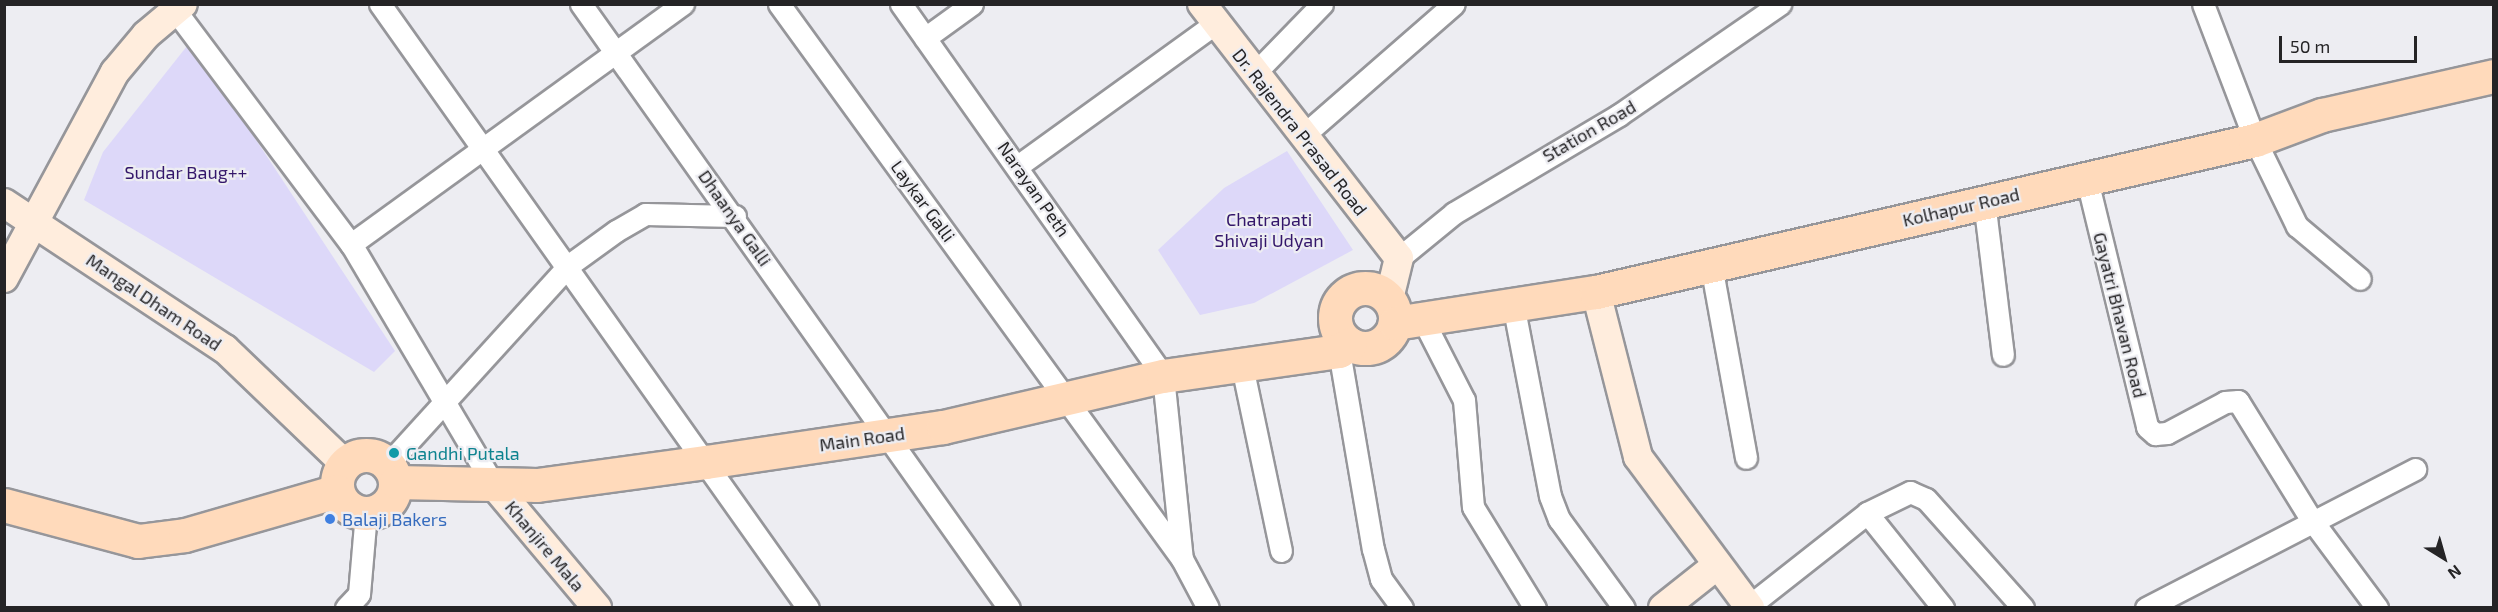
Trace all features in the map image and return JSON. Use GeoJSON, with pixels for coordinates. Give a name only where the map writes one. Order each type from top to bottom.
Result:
{"type":"FeatureCollection","features":[{"type":"Feature","properties":{"kind":"main road"},"geometry":{"type":"LineString","coordinates":[[4,278],[115,72],[179,7]]}},
{"type":"Feature","properties":{"kind":"main road","name":"Dr. Rajendra Prasad Road"},"geometry":{"type":"LineString","coordinates":[[1209,14],[1253,75],[1306,133],[1399,258]]}},
{"type":"Feature","properties":{"kind":"main road","name":"Kolhapur Road"},"geometry":{"type":"LineString","coordinates":[[1402,314],[1514,309],[1596,292],[2255,140],[2322,115],[2493,76]]}},
{"type":"Feature","properties":{"kind":"main road","name":"Mangal Dham Road"},"geometry":{"type":"LineString","coordinates":[[4,203],[225,350],[341,477]]}},
{"type":"Feature","properties":{"kind":"main road"},"geometry":{"type":"LineString","coordinates":[[1399,258],[1402,314],[1380,344],[1365,348],[1338,349],[1335,323],[1342,298],[1366,287],[1402,314]]}},
{"type":"Feature","properties":{"kind":"main road"},"geometry":{"type":"LineString","coordinates":[[1596,292],[1638,457],[1716,566],[1750,607]]}},
{"type":"Feature","properties":{"kind":"main road","name":"Main Road"},"geometry":{"type":"LineString","coordinates":[[392,473],[493,484],[537,485],[884,436],[1065,399],[1163,375],[1242,366],[1338,349]]}},
{"type":"Feature","properties":{"kind":"main road"},"geometry":{"type":"LineString","coordinates":[[4,505],[138,541],[185,535],[341,477],[362,455],[392,473],[391,501],[366,513],[347,507],[341,477]]}},
{"type":"Feature","properties":{"kind":"main road","name":"Khanjire Mala"},"geometry":{"type":"LineString","coordinates":[[493,484],[597,608]]}},
{"type":"Feature","properties":{"kind":"main road"},"geometry":{"type":"LineString","coordinates":[[1663,608],[1716,566]]}},
{"type":"Feature","properties":{"kind":"street"},"geometry":{"type":"LineString","coordinates":[[380,4],[569,265],[808,608]]}},
{"type":"Feature","properties":{"kind":"street","name":"Dhaanya Galli"},"geometry":{"type":"LineString","coordinates":[[581,4],[735,216],[884,436],[1009,608]]}},
{"type":"Feature","properties":{"kind":"street"},"geometry":{"type":"LineString","coordinates":[[351,244],[683,4]]}},
{"type":"Feature","properties":{"kind":"street","name":"Laykar Galli"},"geometry":{"type":"LineString","coordinates":[[779,4],[1182,559]]}},
{"type":"Feature","properties":{"kind":"street","name":"Narayan Peth"},"geometry":{"type":"LineString","coordinates":[[901,4],[1019,165],[1163,375]]}},
{"type":"Feature","properties":{"kind":"street"},"geometry":{"type":"LineString","coordinates":[[925,38],[972,4]]}},
{"type":"Feature","properties":{"kind":"street"},"geometry":{"type":"LineString","coordinates":[[1253,75],[1322,4]]}},
{"type":"Feature","properties":{"kind":"street"},"geometry":{"type":"LineString","coordinates":[[1306,133],[1454,4]]}},
{"type":"Feature","properties":{"kind":"street","name":"Station Road"},"geometry":{"type":"LineString","coordinates":[[1399,258],[1454,213],[1619,115],[1780,4]]}},
{"type":"Feature","properties":{"kind":"street"},"geometry":{"type":"LineString","coordinates":[[2203,4],[2255,140],[2297,226],[2360,279]]}},
{"type":"Feature","properties":{"kind":"street"},"geometry":{"type":"LineString","coordinates":[[179,7],[351,244],[493,484]]}},
{"type":"Feature","properties":{"kind":"street"},"geometry":{"type":"LineString","coordinates":[[1019,165],[1209,14]]}},
{"type":"Feature","properties":{"kind":"street","name":"Gayatri Bhavan Road"},"geometry":{"type":"LineString","coordinates":[[2087,180],[2147,427],[2155,434],[2167,433],[2238,401],[2310,519]]}},
{"type":"Feature","properties":{"kind":"street"},"geometry":{"type":"LineString","coordinates":[[1984,201],[2003,355]]}},
{"type":"Feature","properties":{"kind":"street"},"geometry":{"type":"LineString","coordinates":[[392,473],[443,401],[569,265],[645,214],[735,216]]}},
{"type":"Feature","properties":{"kind":"street"},"geometry":{"type":"LineString","coordinates":[[1711,265],[1746,458]]}},
{"type":"Feature","properties":{"kind":"street"},"geometry":{"type":"LineString","coordinates":[[1514,309],[1550,496],[1559,519],[1624,608]]}},
{"type":"Feature","properties":{"kind":"street"},"geometry":{"type":"LineString","coordinates":[[1402,314],[1464,400],[1473,507],[1535,608]]}},
{"type":"Feature","properties":{"kind":"street"},"geometry":{"type":"LineString","coordinates":[[1338,349],[1373,549],[1381,579],[1402,608]]}},
{"type":"Feature","properties":{"kind":"street"},"geometry":{"type":"LineString","coordinates":[[1242,366],[1281,551]]}},
{"type":"Feature","properties":{"kind":"street"},"geometry":{"type":"LineString","coordinates":[[1163,375],[1182,559],[1208,608]]}},
{"type":"Feature","properties":{"kind":"street"},"geometry":{"type":"LineString","coordinates":[[2146,608],[2310,519],[2415,469]]}},
{"type":"Feature","properties":{"kind":"street"},"geometry":{"type":"LineString","coordinates":[[1750,607],[1868,513],[1910,492],[1926,499],[2023,608]]}},
{"type":"Feature","properties":{"kind":"street"},"geometry":{"type":"LineString","coordinates":[[358,603],[366,513]]}},
{"type":"Feature","properties":{"kind":"street"},"geometry":{"type":"LineString","coordinates":[[1868,513],[1943,608]]}},
{"type":"Feature","properties":{"kind":"street"},"geometry":{"type":"LineString","coordinates":[[2310,519],[2377,608]]}},
{"type":"Feature","properties":{"kind":"green space","name":"Sundar Baug++"},"geometry":{"type":"Polygon","coordinates":[[[191,41],[395,351],[374,372],[84,200],[103,152],[191,41]]]}},
{"type":"Feature","properties":{"kind":"green space","name":"Chatrapati Shivaji Udyan"},"geometry":{"type":"Polygon","coordinates":[[[1287,151],[1353,250],[1254,303],[1200,315],[1158,250],[1224,188],[1287,151]]]}},
{"type":"Feature","properties":{"kind":"place","name":"Gandhi Putala"},"geometry":{"type":"Point","coordinates":[394,453]}},
{"type":"Feature","properties":{"kind":"place","name":"Balaji Bakers"},"geometry":{"type":"Point","coordinates":[330,519]}}]}
